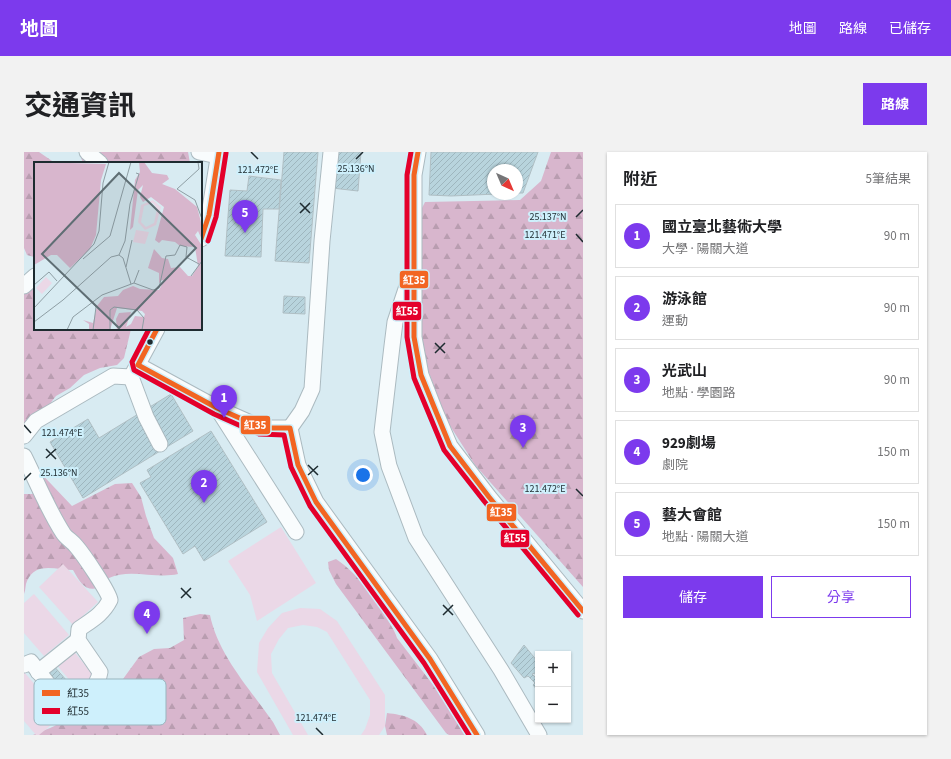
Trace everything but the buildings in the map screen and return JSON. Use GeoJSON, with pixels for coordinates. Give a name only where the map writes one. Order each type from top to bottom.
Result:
{"type":"FeatureCollection","features":[{"type":"Feature","properties":{"kind":"street"},"geometry":{"type":"LineString","coordinates":[[87,152],[99,162]]}},
{"type":"Feature","properties":{"kind":"street"},"geometry":{"type":"LineString","coordinates":[[199,152],[219,154],[209,215],[202,236]]}},
{"type":"Feature","properties":{"kind":"street"},"geometry":{"type":"LineString","coordinates":[[331,152],[322,242],[312,389],[302,411],[290,428],[298,465],[316,502],[430,659],[477,735]]}},
{"type":"Feature","properties":{"kind":"street"},"geometry":{"type":"LineString","coordinates":[[418,152],[414,175],[414,337],[422,375],[450,446],[489,497],[583,611]]}},
{"type":"Feature","properties":{"kind":"street"},"geometry":{"type":"LineString","coordinates":[[24,286],[34,277]]}},
{"type":"Feature","properties":{"kind":"street"},"geometry":{"type":"LineString","coordinates":[[414,277],[407,286],[395,322],[382,432],[388,466],[416,538],[501,670],[539,735]]}},
{"type":"Feature","properties":{"kind":"street"},"geometry":{"type":"LineString","coordinates":[[156,330],[135,371],[146,417],[160,444]]}},
{"type":"Feature","properties":{"kind":"street"},"geometry":{"type":"LineString","coordinates":[[24,436],[36,421],[113,376],[135,371],[262,428],[290,428]]}},
{"type":"Feature","properties":{"kind":"street"},"geometry":{"type":"LineString","coordinates":[[217,408],[296,532]]}},
{"type":"Feature","properties":{"kind":"street"},"geometry":{"type":"LineString","coordinates":[[24,456],[44,496],[46,505],[63,534],[76,546],[109,594],[110,600],[105,609],[79,629],[78,640],[100,672],[98,679]]}},
{"type":"Feature","properties":{"kind":"street"},"geometry":{"type":"LineString","coordinates":[[38,672],[78,640]]}},
{"type":"Feature","properties":{"kind":"street"},"geometry":{"type":"LineString","coordinates":[[24,665],[31,662],[44,679]]}},
{"type":"Feature","properties":{"kind":"green space"},"geometry":{"type":"Polygon","coordinates":[[[24,152],[39,152],[54,162],[34,162],[34,257],[27,255],[24,248],[24,152]]]}},
{"type":"Feature","properties":{"kind":"green space"},"geometry":{"type":"Polygon","coordinates":[[[79,152],[188,152],[190,162],[83,162],[79,152]]]}},
{"type":"Feature","properties":{"kind":"green space"},"geometry":{"type":"Polygon","coordinates":[[[551,152],[583,152],[583,587],[475,465],[447,421],[419,346],[416,220],[425,202],[523,200],[523,197],[541,181],[551,152]]]}},
{"type":"Feature","properties":{"kind":"green space"},"geometry":{"type":"Polygon","coordinates":[[[34,273],[34,330],[131,330],[124,358],[117,365],[100,368],[84,375],[70,388],[56,396],[45,410],[24,425],[24,281],[34,273]]]}},
{"type":"Feature","properties":{"kind":"green space"},"geometry":{"type":"Polygon","coordinates":[[[34,466],[72,506],[115,484],[132,483],[141,497],[154,538],[173,558],[178,574],[117,575],[109,578],[106,585],[94,589],[86,587],[82,584],[73,570],[47,568],[36,571],[31,575],[26,583],[24,594],[24,494],[32,494],[38,490],[34,466]]]}},
{"type":"Feature","properties":{"kind":"green space"},"geometry":{"type":"Polygon","coordinates":[[[336,559],[358,578],[375,600],[395,632],[397,638],[457,716],[468,735],[449,735],[446,733],[336,584],[329,570],[328,562],[336,559]]]}},
{"type":"Feature","properties":{"kind":"green space"},"geometry":{"type":"Polygon","coordinates":[[[200,614],[210,615],[214,630],[227,658],[273,722],[280,735],[33,735],[56,725],[166,725],[166,679],[123,679],[139,657],[154,649],[170,648],[184,640],[183,618],[200,614]]]}},
{"type":"Feature","properties":{"kind":"green space"},"geometry":{"type":"Polygon","coordinates":[[[387,713],[410,718],[423,729],[427,735],[387,735],[385,726],[387,713]]]}},
{"type":"Feature","properties":{"kind":"shaded area"},"geometry":{"type":"Polygon","coordinates":[[[281,527],[316,583],[257,621],[250,595],[228,561],[281,527]]]}},
{"type":"Feature","properties":{"kind":"shaded area"},"geometry":{"type":"Polygon","coordinates":[[[63,564],[98,602],[73,625],[39,587],[63,564]]]}},
{"type":"Feature","properties":{"kind":"shaded area"},"geometry":{"type":"Polygon","coordinates":[[[34,594],[69,635],[44,656],[24,633],[24,603],[34,594]]]}},
{"type":"Feature","properties":{"kind":"shaded area"},"geometry":{"type":"Polygon","coordinates":[[[300,608],[320,609],[337,621],[385,695],[385,726],[379,735],[361,735],[370,715],[370,700],[327,632],[317,627],[303,625],[288,628],[279,639],[271,654],[272,673],[308,735],[293,735],[257,672],[259,643],[268,628],[282,613],[300,608]]]}},
{"type":"Feature","properties":{"kind":"shaded area"},"geometry":{"type":"Polygon","coordinates":[[[72,649],[94,676],[91,679],[69,679],[55,663],[72,649]]]}},
{"type":"Feature","properties":{"kind":"shaded area"},"geometry":{"type":"Polygon","coordinates":[[[24,672],[34,684],[34,725],[51,725],[39,735],[36,735],[24,721],[24,672]]]}},
{"type":"Feature","properties":{"kind":"transit line","name":"紅35"},"geometry":{"type":"LineString","coordinates":[[202,236],[209,215],[219,152]]}},
{"type":"Feature","properties":{"kind":"transit line","name":"紅55"},"geometry":{"type":"LineString","coordinates":[[411,152],[407,175],[407,337],[414,378],[444,450],[578,615]]}},
{"type":"Feature","properties":{"kind":"transit line","name":"紅35"},"geometry":{"type":"LineString","coordinates":[[418,152],[414,175],[414,337],[421,375],[450,446],[489,497],[583,611]]}},
{"type":"Feature","properties":{"kind":"transit line","name":"紅55"},"geometry":{"type":"LineString","coordinates":[[208,241],[216,217],[226,153]]}},
{"type":"Feature","properties":{"kind":"transit line","name":"紅55"},"geometry":{"type":"LineString","coordinates":[[148,330],[132,362],[134,370],[214,414],[259,434],[284,435],[291,467],[310,506],[424,663],[469,735]]}},
{"type":"Feature","properties":{"kind":"transit line","name":"紅35"},"geometry":{"type":"LineString","coordinates":[[156,330],[138,365],[217,408],[262,428],[290,428],[298,465],[316,502],[430,659],[477,735]]}},
{"type":"Feature","properties":{"kind":"place","name":"藝大會館"},"geometry":{"type":"Point","coordinates":[245,233]}},
{"type":"Feature","properties":{"kind":"place","name":"國立臺北藝術大學"},"geometry":{"type":"Point","coordinates":[224,418]}},
{"type":"Feature","properties":{"kind":"place","name":"光武山"},"geometry":{"type":"Point","coordinates":[523,448]}},
{"type":"Feature","properties":{"kind":"place","name":"游泳館"},"geometry":{"type":"Point","coordinates":[204,503]}},
{"type":"Feature","properties":{"kind":"place","name":"929劇場"},"geometry":{"type":"Point","coordinates":[147,634]}}]}
